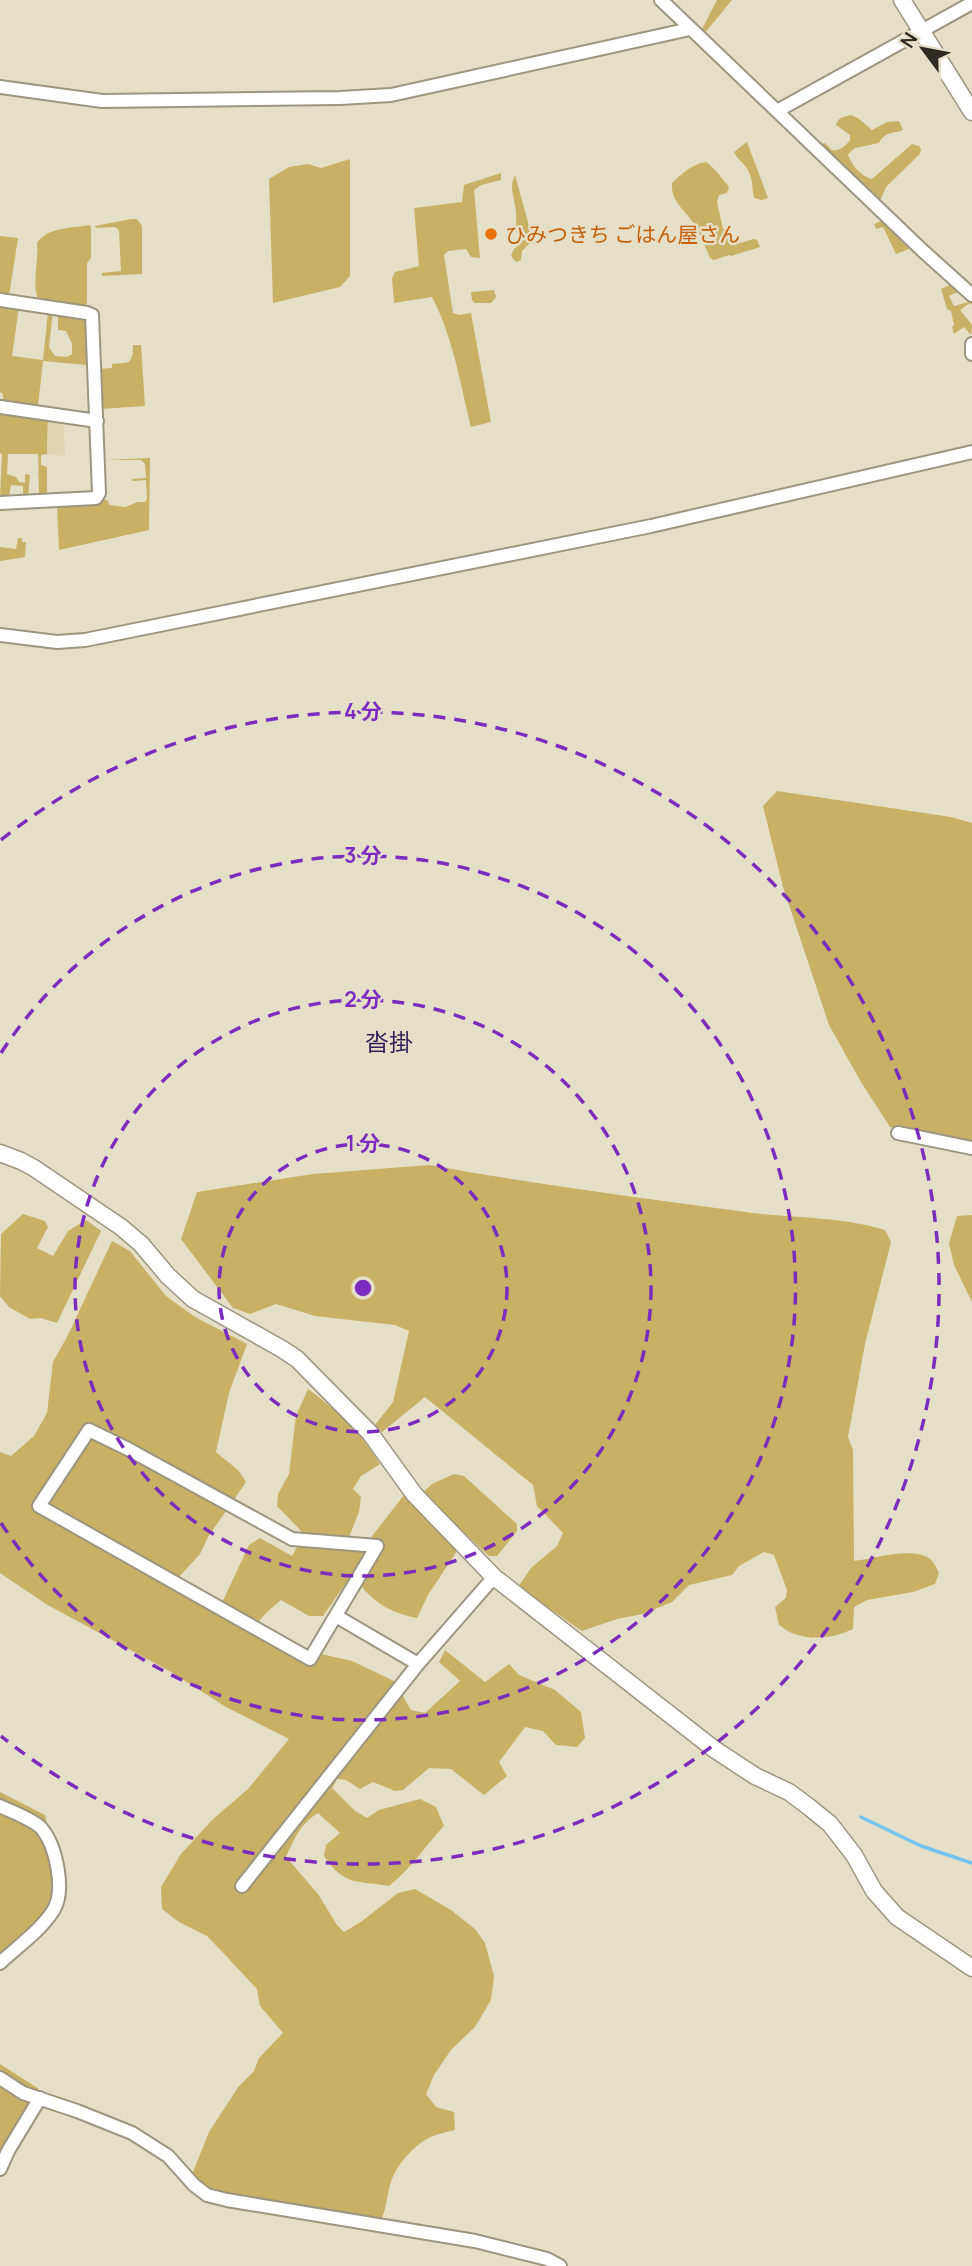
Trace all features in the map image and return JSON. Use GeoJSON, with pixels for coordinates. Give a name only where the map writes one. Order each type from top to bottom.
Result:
{"type":"FeatureCollection","features":[{"type":"Feature","properties":{"kind":"street"},"geometry":{"type":"LineString","coordinates":[[662,0],[922,251],[972,295]]}},
{"type":"Feature","properties":{"kind":"street"},"geometry":{"type":"LineString","coordinates":[[902,0],[972,112]]}},
{"type":"Feature","properties":{"kind":"street"},"geometry":{"type":"LineString","coordinates":[[777,111],[972,4]]}},
{"type":"Feature","properties":{"kind":"street"},"geometry":{"type":"LineString","coordinates":[[0,87],[102,101],[391,95],[690,29]]}},
{"type":"Feature","properties":{"kind":"street"},"geometry":{"type":"LineString","coordinates":[[0,299],[92,315],[99,493],[96,498],[0,503]]}},
{"type":"Feature","properties":{"kind":"street"},"geometry":{"type":"LineString","coordinates":[[972,344],[972,354]]}},
{"type":"Feature","properties":{"kind":"street"},"geometry":{"type":"LineString","coordinates":[[0,407],[97,421]]}},
{"type":"Feature","properties":{"kind":"street"},"geometry":{"type":"LineString","coordinates":[[0,635],[57,642],[85,640],[651,526],[972,453]]}},
{"type":"Feature","properties":{"kind":"street"},"geometry":{"type":"LineString","coordinates":[[898,1133],[972,1147]]}},
{"type":"Feature","properties":{"kind":"street"},"geometry":{"type":"LineString","coordinates":[[0,1153],[34,1168],[121,1227],[141,1244],[193,1300],[297,1359],[370,1433],[415,1494],[494,1577],[714,1749],[755,1776],[789,1792],[830,1824],[855,1855],[874,1891],[897,1917],[972,1968]]}},
{"type":"Feature","properties":{"kind":"street"},"geometry":{"type":"LineString","coordinates":[[89,1430],[292,1539],[377,1546],[336,1616],[310,1659],[39,1506],[89,1430]]}},
{"type":"Feature","properties":{"kind":"street"},"geometry":{"type":"LineString","coordinates":[[242,1886],[418,1664],[494,1577]]}},
{"type":"Feature","properties":{"kind":"street"},"geometry":{"type":"LineString","coordinates":[[336,1616],[418,1664]]}},
{"type":"Feature","properties":{"kind":"street"},"geometry":{"type":"LineString","coordinates":[[0,1806],[41,1827],[54,1853],[59,1893],[55,1907],[45,1922],[0,1964]]}},
{"type":"Feature","properties":{"kind":"street"},"geometry":{"type":"LineString","coordinates":[[0,2078],[23,2093],[132,2133],[168,2156],[194,2185],[207,2195],[475,2241],[547,2259],[560,2266]]}},
{"type":"Feature","properties":{"kind":"street"},"geometry":{"type":"LineString","coordinates":[[0,2169],[40,2098]]}},
{"type":"Feature","properties":{"kind":"shaded area"},"geometry":{"type":"Polygon","coordinates":[[[717,0],[732,0],[704,34],[702,29],[717,0]]]}},
{"type":"Feature","properties":{"kind":"shaded area"},"geometry":{"type":"Polygon","coordinates":[[[851,115],[872,130],[887,122],[899,121],[903,130],[887,135],[879,143],[855,148],[848,154],[854,166],[868,178],[872,179],[912,144],[921,149],[920,154],[886,187],[881,199],[877,201],[819,148],[820,144],[825,143],[832,150],[840,149],[850,140],[850,135],[836,125],[840,119],[851,115]]]}},
{"type":"Feature","properties":{"kind":"shaded area"},"geometry":{"type":"Polygon","coordinates":[[[747,142],[768,198],[762,200],[754,198],[750,174],[734,152],[747,142]]]}},
{"type":"Feature","properties":{"kind":"shaded area"},"geometry":{"type":"Polygon","coordinates":[[[350,159],[350,276],[340,287],[273,303],[269,179],[289,167],[308,164],[321,168],[350,159]]]}},
{"type":"Feature","properties":{"kind":"shaded area"},"geometry":{"type":"Polygon","coordinates":[[[706,162],[729,187],[727,193],[719,195],[717,202],[723,229],[726,229],[736,244],[754,239],[760,247],[714,260],[710,258],[696,227],[672,190],[672,183],[684,172],[706,162]]]}},
{"type":"Feature","properties":{"kind":"shaded area"},"geometry":{"type":"Polygon","coordinates":[[[501,173],[501,180],[481,185],[474,190],[480,258],[471,257],[466,249],[448,251],[444,255],[453,313],[471,313],[491,422],[471,427],[451,344],[432,297],[394,303],[392,278],[395,272],[419,266],[414,208],[462,202],[464,185],[501,173]]]}},
{"type":"Feature","properties":{"kind":"shaded area"},"geometry":{"type":"Polygon","coordinates":[[[515,175],[533,240],[522,251],[521,260],[516,262],[511,256],[521,243],[521,236],[516,232],[512,190],[515,175]]]}},
{"type":"Feature","properties":{"kind":"shaded area"},"geometry":{"type":"Polygon","coordinates":[[[137,219],[142,226],[142,274],[102,276],[102,273],[121,271],[119,230],[115,227],[95,226],[137,219]]]}},
{"type":"Feature","properties":{"kind":"shaded area"},"geometry":{"type":"Polygon","coordinates":[[[881,221],[909,249],[896,254],[883,227],[876,229],[874,224],[881,221]]]}},
{"type":"Feature","properties":{"kind":"shaded area"},"geometry":{"type":"Polygon","coordinates":[[[90,225],[91,258],[87,263],[87,303],[85,306],[39,302],[35,280],[37,243],[54,231],[90,225]]]}},
{"type":"Feature","properties":{"kind":"shaded area"},"geometry":{"type":"Polygon","coordinates":[[[0,236],[18,238],[9,296],[0,295],[0,236]]]}},
{"type":"Feature","properties":{"kind":"shaded area"},"geometry":{"type":"Polygon","coordinates":[[[954,283],[962,290],[949,296],[954,306],[972,301],[972,305],[970,303],[960,310],[972,325],[971,335],[964,327],[954,334],[951,311],[947,309],[941,289],[954,283]]]}},
{"type":"Feature","properties":{"kind":"shaded area"},"geometry":{"type":"Polygon","coordinates":[[[494,290],[496,297],[491,303],[475,303],[472,300],[471,292],[494,290]]]}},
{"type":"Feature","properties":{"kind":"shaded area"},"geometry":{"type":"Polygon","coordinates":[[[0,304],[19,307],[12,356],[43,360],[48,312],[53,312],[49,347],[55,356],[67,357],[72,354],[72,344],[66,331],[58,330],[58,313],[88,319],[87,365],[43,361],[38,406],[3,402],[3,394],[0,392],[0,304]]]}},
{"type":"Feature","properties":{"kind":"shaded area"},"geometry":{"type":"Polygon","coordinates":[[[133,345],[141,345],[145,406],[100,409],[98,369],[112,368],[112,364],[131,360],[133,345]]]}},
{"type":"Feature","properties":{"kind":"shaded area"},"geometry":{"type":"Polygon","coordinates":[[[0,412],[48,419],[47,454],[41,455],[41,465],[47,467],[47,496],[39,493],[38,454],[8,454],[7,474],[25,483],[25,474],[30,475],[28,497],[23,497],[23,486],[11,485],[9,498],[0,498],[0,412]]]}},
{"type":"Feature","properties":{"kind":"shaded area"},"geometry":{"type":"Polygon","coordinates":[[[150,458],[149,530],[59,550],[57,504],[91,496],[107,500],[110,505],[125,507],[145,502],[146,480],[132,479],[146,478],[145,464],[141,460],[105,460],[150,458]]]}},
{"type":"Feature","properties":{"kind":"shaded area"},"geometry":{"type":"Polygon","coordinates":[[[18,538],[26,542],[25,557],[0,561],[0,547],[16,549],[18,538]]]}},
{"type":"Feature","properties":{"kind":"shaded area"},"geometry":{"type":"Polygon","coordinates":[[[777,791],[951,817],[972,823],[972,1141],[890,1127],[829,1025],[783,887],[763,806],[777,791]]]}},
{"type":"Feature","properties":{"kind":"shaded area"},"geometry":{"type":"Polygon","coordinates":[[[430,1165],[753,1213],[819,1218],[885,1230],[891,1242],[865,1344],[848,1437],[853,1450],[854,1561],[904,1553],[923,1555],[931,1560],[939,1573],[935,1584],[913,1592],[867,1600],[854,1607],[853,1629],[817,1638],[793,1633],[779,1625],[775,1607],[786,1598],[787,1590],[774,1555],[764,1552],[739,1566],[732,1575],[689,1585],[672,1602],[643,1614],[617,1619],[582,1631],[518,1587],[531,1568],[557,1546],[563,1533],[537,1506],[533,1485],[425,1397],[382,1432],[375,1425],[393,1402],[409,1331],[395,1325],[315,1316],[276,1304],[250,1314],[233,1308],[181,1239],[197,1192],[313,1174],[430,1165]]]}},
{"type":"Feature","properties":{"kind":"shaded area"},"geometry":{"type":"Polygon","coordinates":[[[23,1214],[45,1221],[48,1227],[37,1248],[53,1256],[68,1231],[86,1220],[101,1231],[57,1323],[41,1318],[30,1319],[9,1307],[0,1296],[1,1234],[23,1214]]]}},
{"type":"Feature","properties":{"kind":"shaded area"},"geometry":{"type":"Polygon","coordinates":[[[972,1215],[972,1302],[954,1265],[949,1243],[957,1216],[972,1215]]]}},
{"type":"Feature","properties":{"kind":"shaded area"},"geometry":{"type":"Polygon","coordinates":[[[112,1241],[130,1251],[166,1296],[195,1317],[247,1344],[229,1393],[216,1452],[239,1471],[246,1482],[208,1537],[200,1554],[178,1578],[221,1605],[249,1545],[260,1538],[292,1556],[304,1534],[277,1506],[278,1494],[289,1474],[296,1416],[308,1389],[348,1423],[380,1464],[361,1476],[353,1489],[361,1497],[359,1512],[349,1537],[353,1540],[369,1540],[404,1495],[457,1551],[428,1595],[417,1618],[386,1607],[372,1598],[361,1585],[346,1583],[323,1616],[309,1616],[281,1600],[256,1625],[292,1654],[321,1654],[352,1661],[394,1681],[411,1710],[425,1713],[460,1681],[439,1662],[445,1650],[485,1682],[509,1664],[519,1675],[555,1690],[581,1712],[585,1738],[577,1747],[556,1745],[543,1731],[525,1727],[499,1762],[507,1776],[484,1795],[451,1769],[429,1768],[403,1790],[395,1791],[373,1782],[360,1789],[346,1780],[337,1779],[332,1788],[355,1811],[367,1818],[379,1810],[420,1799],[436,1807],[444,1826],[389,1886],[345,1878],[332,1866],[324,1856],[326,1845],[340,1833],[318,1813],[295,1838],[286,1857],[318,1894],[344,1932],[398,1893],[415,1889],[451,1910],[475,1929],[485,1943],[494,1976],[491,2000],[475,2027],[451,2050],[434,2075],[426,2094],[436,2107],[454,2112],[455,2130],[426,2139],[401,2163],[390,2185],[377,2228],[244,2208],[197,2183],[193,2172],[209,2132],[239,2086],[254,2071],[259,2058],[283,2033],[260,2006],[257,1989],[207,1936],[179,1922],[162,1909],[161,1887],[181,1854],[212,1820],[248,1789],[289,1739],[226,1707],[171,1672],[46,1604],[0,1573],[0,1452],[11,1456],[34,1436],[47,1413],[53,1362],[112,1241]]]}},
{"type":"Feature","properties":{"kind":"shaded area"},"geometry":{"type":"Polygon","coordinates":[[[454,1474],[464,1476],[517,1524],[517,1531],[497,1556],[489,1556],[422,1493],[432,1484],[454,1474]]]}},
{"type":"Feature","properties":{"kind":"shaded area"},"geometry":{"type":"Polygon","coordinates":[[[0,1792],[45,1815],[58,1868],[58,1882],[55,1895],[40,1918],[0,1956],[0,1792]]]}},
{"type":"Feature","properties":{"kind":"shaded area"},"geometry":{"type":"Polygon","coordinates":[[[0,2064],[39,2089],[0,2165],[0,2064]]]}},
{"type":"Feature","properties":{"kind":"sand"},"geometry":{"type":"Polygon","coordinates":[[[48,419],[64,422],[65,456],[47,454],[48,419]]]}},
{"type":"Feature","properties":{"kind":"waterway"},"geometry":{"type":"LineString","coordinates":[[861,1817],[921,1846],[972,1863]]}},
{"type":"Feature","properties":{"kind":"place","name":"ひみつきち ごはん屋さん"},"geometry":{"type":"Point","coordinates":[491,234]}},
{"type":"Feature","properties":{"kind":"district","name":"沓掛"},"geometry":{"type":"Point","coordinates":[389,1041]}}]}
